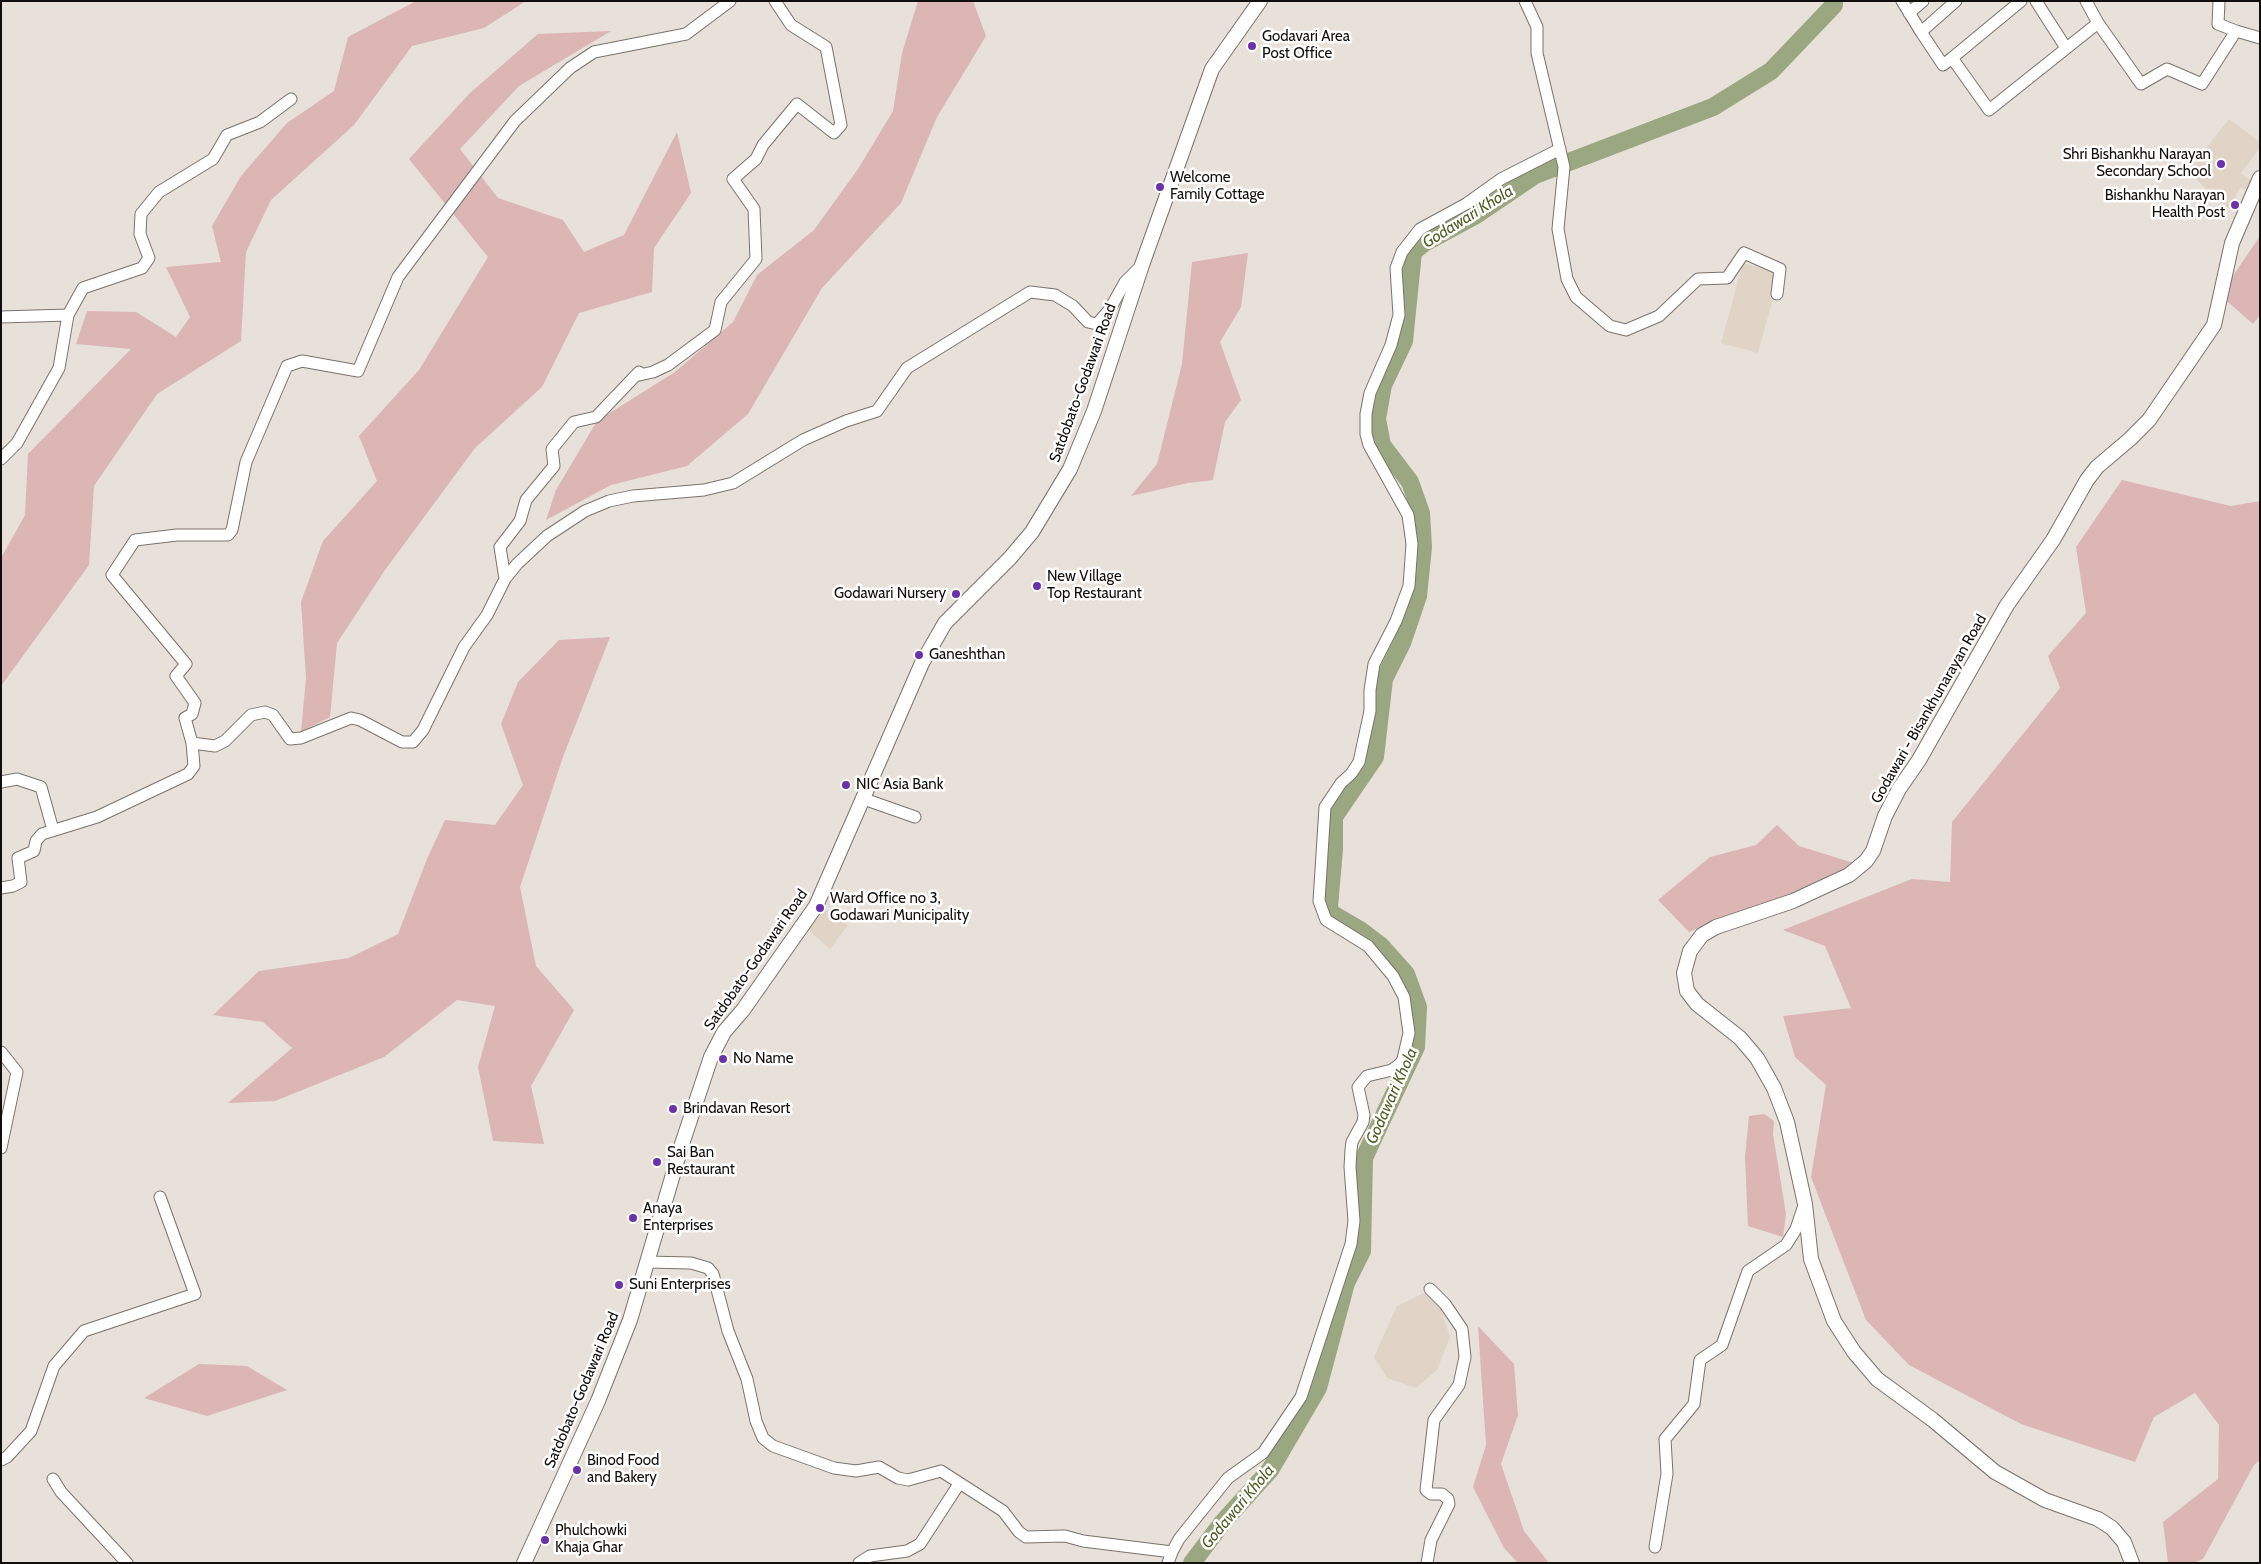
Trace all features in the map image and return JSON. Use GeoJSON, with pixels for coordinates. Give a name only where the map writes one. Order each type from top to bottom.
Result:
{"type":"FeatureCollection","features":[{"type":"Feature","properties":{"kind":"street"},"geometry":{"type":"LineString","coordinates":[[1,888],[13,886],[21,882],[18,858],[34,851],[36,841],[42,834],[97,817],[188,774],[194,766],[192,743],[185,718],[192,714],[195,703],[176,676],[186,664],[112,576],[135,540],[176,535],[228,535],[232,530],[246,462],[287,366],[302,361],[358,371],[398,276],[515,121],[570,68],[594,52],[686,34],[730,1]]}},
{"type":"Feature","properties":{"kind":"street"},"geometry":{"type":"LineString","coordinates":[[635,376],[653,372],[668,365],[715,330],[721,302],[756,259],[754,209],[733,179],[756,159],[763,145],[797,104],[834,133],[841,125],[826,47],[791,25],[775,1]]}},
{"type":"Feature","properties":{"kind":"street","name":"Satdobato-Godawari Road"},"geometry":{"type":"LineString","coordinates":[[524,1563],[598,1401],[630,1320],[682,1144],[711,1057],[724,1032],[743,1010],[816,906],[922,663],[945,623],[1010,558],[1032,532],[1070,469],[1094,411],[1142,265],[1212,69],[1260,1]]}},
{"type":"Feature","properties":{"kind":"street"},"geometry":{"type":"LineString","coordinates":[[1525,1],[1537,28],[1537,53],[1564,167],[1558,229],[1567,279],[1576,297],[1610,326],[1626,330],[1659,316],[1698,279],[1727,278],[1744,253],[1780,269],[1777,294]]}},
{"type":"Feature","properties":{"kind":"street"},"geometry":{"type":"LineString","coordinates":[[1902,1],[1943,65],[2021,1]]}},
{"type":"Feature","properties":{"kind":"street"},"geometry":{"type":"LineString","coordinates":[[1909,13],[1924,1]]}},
{"type":"Feature","properties":{"kind":"street"},"geometry":{"type":"LineString","coordinates":[[1921,32],[1956,1]]}},
{"type":"Feature","properties":{"kind":"street"},"geometry":{"type":"LineString","coordinates":[[2036,1],[2066,48]]}},
{"type":"Feature","properties":{"kind":"street"},"geometry":{"type":"LineString","coordinates":[[2086,1],[2140,84],[2167,70],[2202,84],[2236,32]]}},
{"type":"Feature","properties":{"kind":"street"},"geometry":{"type":"LineString","coordinates":[[2219,1],[2218,24],[2236,32],[2260,38]]}},
{"type":"Feature","properties":{"kind":"street"},"geometry":{"type":"LineString","coordinates":[[1952,58],[1989,110],[2098,22]]}},
{"type":"Feature","properties":{"kind":"street"},"geometry":{"type":"LineString","coordinates":[[1,459],[17,443],[59,368],[68,315],[83,288],[142,268],[148,258],[140,234],[141,214],[159,192],[213,158],[227,135],[260,122],[291,99]]}},
{"type":"Feature","properties":{"kind":"street"},"geometry":{"type":"LineString","coordinates":[[646,1262],[691,1263],[708,1268],[713,1274],[728,1331],[747,1379],[756,1420],[766,1442],[812,1462],[834,1468],[856,1471],[879,1468],[898,1478],[908,1480],[941,1471],[1003,1511],[1018,1532],[1026,1537],[1065,1536],[1170,1558],[1179,1539],[1228,1478],[1262,1453],[1301,1396],[1351,1244],[1354,1221],[1350,1166],[1351,1150],[1352,1142],[1363,1122],[1364,1115],[1358,1087],[1367,1076],[1392,1070],[1400,1064],[1409,1033],[1404,997],[1393,976],[1368,946],[1326,920],[1319,901],[1325,807],[1340,782],[1351,774],[1359,762],[1370,711],[1370,683],[1374,664],[1396,621],[1409,586],[1412,544],[1408,515],[1369,445],[1366,434],[1366,414],[1370,393],[1391,345],[1399,314],[1396,268],[1402,252],[1420,229],[1466,204],[1501,179],[1560,150]]}},
{"type":"Feature","properties":{"kind":"street","name":"Godawari - Bisankhunarayan Road"},"geometry":{"type":"LineString","coordinates":[[2132,1563],[2124,1542],[2112,1528],[2098,1519],[2045,1500],[1995,1472],[1933,1420],[1877,1379],[1854,1352],[1834,1320],[1811,1259],[1805,1204],[1787,1122],[1774,1088],[1757,1058],[1740,1038],[1697,1004],[1687,991],[1684,973],[1690,951],[1702,936],[1716,927],[1793,901],[1849,874],[1866,861],[1873,851],[1886,816],[1899,789],[1919,760],[2007,606],[2052,540],[2087,480],[2097,467],[2149,420],[2214,325],[2232,243],[2255,204],[2260,178]]}},
{"type":"Feature","properties":{"kind":"street"},"geometry":{"type":"LineString","coordinates":[[192,743],[215,746],[225,740],[252,715],[265,712],[273,715],[290,739],[301,738],[351,718],[360,720],[402,742],[413,742],[423,730],[464,647],[486,614],[505,579],[517,564],[547,536],[586,511],[608,500],[704,490],[733,483],[803,440],[846,421],[878,410],[907,368],[1030,292],[1055,295],[1073,306],[1088,322],[1097,324],[1110,309],[1125,282],[1142,265]]}},
{"type":"Feature","properties":{"kind":"street"},"geometry":{"type":"LineString","coordinates":[[1,317],[68,315]]}},
{"type":"Feature","properties":{"kind":"street"},"geometry":{"type":"LineString","coordinates":[[505,579],[500,547],[520,521],[526,500],[554,466],[552,449],[574,422],[596,417],[645,366]]}},
{"type":"Feature","properties":{"kind":"street"},"geometry":{"type":"LineString","coordinates":[[1,782],[17,779],[41,787],[53,830]]}},
{"type":"Feature","properties":{"kind":"street"},"geometry":{"type":"LineString","coordinates":[[864,799],[915,817]]}},
{"type":"Feature","properties":{"kind":"street"},"geometry":{"type":"LineString","coordinates":[[1,1052],[17,1072],[1,1148]]}},
{"type":"Feature","properties":{"kind":"street"},"geometry":{"type":"LineString","coordinates":[[1,1460],[7,1457],[31,1431],[54,1366],[84,1331],[195,1294],[160,1197]]}},
{"type":"Feature","properties":{"kind":"street"},"geometry":{"type":"LineString","coordinates":[[1655,1547],[1667,1474],[1664,1439],[1694,1404],[1700,1360],[1722,1345],[1748,1271],[1786,1245],[1796,1228],[1805,1204]]}},
{"type":"Feature","properties":{"kind":"street"},"geometry":{"type":"LineString","coordinates":[[1426,1563],[1432,1540],[1449,1504],[1448,1499],[1442,1494],[1430,1494],[1426,1490],[1434,1420],[1459,1385],[1465,1357],[1462,1329],[1446,1304],[1430,1289]]}},
{"type":"Feature","properties":{"kind":"street"},"geometry":{"type":"LineString","coordinates":[[53,1479],[61,1492],[127,1563]]}},
{"type":"Feature","properties":{"kind":"street"},"geometry":{"type":"LineString","coordinates":[[859,1563],[870,1556],[908,1551],[920,1544],[959,1484]]}},
{"type":"Feature","properties":{"kind":"shaded area"},"geometry":{"type":"Polygon","coordinates":[[[416,1],[526,1],[484,28],[412,46],[354,125],[271,200],[246,252],[241,341],[157,394],[94,486],[89,565],[1,686],[1,558],[25,515],[28,454],[131,349],[76,344],[87,311],[136,312],[176,337],[190,317],[166,267],[221,262],[212,226],[241,176],[287,123],[334,91],[348,37],[416,1]]]}},
{"type":"Feature","properties":{"kind":"shaded area"},"geometry":{"type":"Polygon","coordinates":[[[918,1],[973,1],[986,36],[937,117],[901,203],[822,288],[748,414],[687,466],[611,485],[546,520],[556,490],[597,421],[675,372],[733,322],[757,275],[814,230],[858,169],[893,111],[902,53],[918,1]]]}},
{"type":"Feature","properties":{"kind":"shaded area"},"geometry":{"type":"Polygon","coordinates":[[[611,31],[519,86],[460,149],[498,198],[563,220],[584,252],[624,235],[677,132],[691,193],[654,248],[652,292],[579,313],[542,387],[475,448],[385,570],[337,643],[330,717],[301,732],[306,678],[301,602],[323,541],[377,481],[359,436],[419,370],[488,257],[409,159],[470,93],[538,34],[611,31]]]}},
{"type":"Feature","properties":{"kind":"shaded area","name":"Shri Bishankhu Narayan Secondary School"},"geometry":{"type":"Polygon","coordinates":[[[2229,119],[2260,142],[2260,148],[2241,173],[2254,183],[2248,192],[2241,187],[2227,210],[2188,171],[2229,119]]]}},
{"type":"Feature","properties":{"kind":"shaded area"},"geometry":{"type":"Polygon","coordinates":[[[2260,236],[2260,315],[2253,324],[2220,295],[2260,236]]]}},
{"type":"Feature","properties":{"kind":"shaded area"},"geometry":{"type":"Polygon","coordinates":[[[1248,253],[1241,307],[1220,342],[1241,400],[1225,422],[1213,480],[1188,483],[1131,496],[1157,464],[1182,364],[1192,262],[1248,253]]]}},
{"type":"Feature","properties":{"kind":"shaded area"},"geometry":{"type":"Polygon","coordinates":[[[1743,263],[1780,273],[1758,353],[1721,343],[1743,263]]]}},
{"type":"Feature","properties":{"kind":"shaded area"},"geometry":{"type":"Polygon","coordinates":[[[2122,480],[2231,506],[2260,501],[2260,1460],[2254,1465],[2203,1559],[2193,1563],[2168,1563],[2163,1522],[2218,1479],[2219,1425],[2195,1393],[2154,1417],[2135,1462],[2021,1424],[1909,1365],[1866,1320],[1811,1177],[1826,1085],[1795,1057],[1783,1016],[1851,1008],[1825,946],[1783,930],[1912,879],[1950,882],[1952,822],[2060,688],[2048,656],[2086,613],[2076,547],[2122,480]]]}},
{"type":"Feature","properties":{"kind":"shaded area"},"geometry":{"type":"Polygon","coordinates":[[[610,637],[563,757],[520,887],[536,966],[574,1010],[531,1086],[544,1144],[493,1141],[478,1067],[495,1006],[457,1000],[384,1057],[275,1101],[228,1103],[292,1048],[263,1022],[213,1015],[259,971],[349,958],[398,934],[427,859],[445,820],[495,825],[523,785],[501,724],[518,682],[559,640],[610,637]]]}},
{"type":"Feature","properties":{"kind":"shaded area"},"geometry":{"type":"Polygon","coordinates":[[[1777,825],[1799,846],[1857,864],[1784,904],[1727,916],[1689,932],[1658,900],[1710,857],[1756,845],[1777,825]]]}},
{"type":"Feature","properties":{"kind":"shaded area"},"geometry":{"type":"Polygon","coordinates":[[[825,909],[848,925],[830,949],[807,929],[825,909]]]}},
{"type":"Feature","properties":{"kind":"shaded area"},"geometry":{"type":"Polygon","coordinates":[[[1764,1114],[1774,1121],[1773,1134],[1786,1214],[1783,1237],[1748,1226],[1745,1157],[1749,1116],[1764,1114]]]}},
{"type":"Feature","properties":{"kind":"shaded area"},"geometry":{"type":"Polygon","coordinates":[[[1428,1291],[1440,1306],[1450,1337],[1437,1370],[1416,1388],[1387,1378],[1374,1357],[1397,1306],[1428,1291]]]}},
{"type":"Feature","properties":{"kind":"shaded area"},"geometry":{"type":"Polygon","coordinates":[[[1478,1326],[1514,1364],[1518,1415],[1501,1464],[1524,1531],[1549,1563],[1518,1563],[1504,1548],[1473,1487],[1486,1445],[1478,1326]]]}},
{"type":"Feature","properties":{"kind":"shaded area"},"geometry":{"type":"Polygon","coordinates":[[[199,1364],[247,1366],[287,1390],[207,1416],[144,1398],[199,1364]]]}},
{"type":"Feature","properties":{"kind":"waterway","name":"Godawari Khola"},"geometry":{"type":"LineString","coordinates":[[1192,1563],[1223,1522],[1270,1470],[1318,1388],[1346,1283],[1362,1251],[1364,1158],[1416,1047],[1418,1007],[1406,974],[1381,946],[1360,930],[1331,913],[1329,907],[1334,849],[1334,817],[1375,757],[1384,679],[1402,643],[1418,596],[1423,547],[1421,513],[1410,482],[1382,445],[1377,419],[1383,385],[1404,341],[1413,252],[1424,243],[1476,215],[1535,175],[1713,107],[1771,71],[1834,5],[1834,1]]}},
{"type":"Feature","properties":{"kind":"place","name":"Godavari Area Post Office"},"geometry":{"type":"Point","coordinates":[1252,46]}},
{"type":"Feature","properties":{"kind":"place","name":"Shri Bishankhu Narayan Secondary School"},"geometry":{"type":"Point","coordinates":[2221,164]}},
{"type":"Feature","properties":{"kind":"place","name":"Welcome Family Cottage"},"geometry":{"type":"Point","coordinates":[1160,187]}},
{"type":"Feature","properties":{"kind":"place","name":"Bishankhu Narayan Health Post"},"geometry":{"type":"Point","coordinates":[2235,205]}},
{"type":"Feature","properties":{"kind":"place","name":"New Village Top Restaurant"},"geometry":{"type":"Point","coordinates":[1037,586]}},
{"type":"Feature","properties":{"kind":"place","name":"Godawari Nursery"},"geometry":{"type":"Point","coordinates":[956,594]}},
{"type":"Feature","properties":{"kind":"place","name":"Ganeshthan"},"geometry":{"type":"Point","coordinates":[919,655]}},
{"type":"Feature","properties":{"kind":"place","name":"NIC Asia Bank"},"geometry":{"type":"Point","coordinates":[846,785]}},
{"type":"Feature","properties":{"kind":"place","name":"Ward Office no 3, Godawari Municipality"},"geometry":{"type":"Point","coordinates":[820,908]}},
{"type":"Feature","properties":{"kind":"place","name":"No Name"},"geometry":{"type":"Point","coordinates":[723,1059]}},
{"type":"Feature","properties":{"kind":"place","name":"Brindavan Resort"},"geometry":{"type":"Point","coordinates":[673,1109]}},
{"type":"Feature","properties":{"kind":"place","name":"Sai Ban Restaurant"},"geometry":{"type":"Point","coordinates":[657,1162]}},
{"type":"Feature","properties":{"kind":"place","name":"Anaya Enterprises"},"geometry":{"type":"Point","coordinates":[633,1218]}},
{"type":"Feature","properties":{"kind":"place","name":"Suni Enterprises"},"geometry":{"type":"Point","coordinates":[619,1285]}},
{"type":"Feature","properties":{"kind":"place","name":"Binod Food and Bakery"},"geometry":{"type":"Point","coordinates":[577,1470]}},
{"type":"Feature","properties":{"kind":"place","name":"Phulchowki Khaja Ghar"},"geometry":{"type":"Point","coordinates":[545,1540]}}]}
